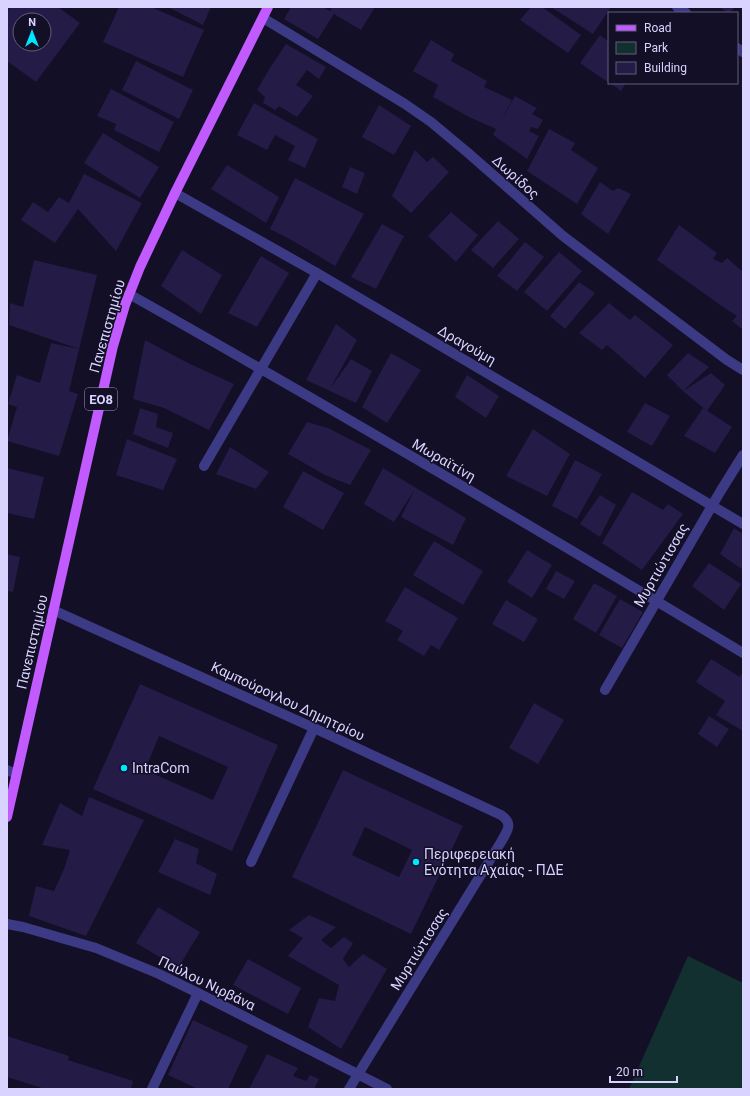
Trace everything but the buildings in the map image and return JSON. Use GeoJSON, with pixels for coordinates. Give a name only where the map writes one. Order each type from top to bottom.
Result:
{"type":"FeatureCollection","features":[{"type":"Feature","properties":{"kind":"main road","name":"Πανεπιστημίου"},"geometry":{"type":"LineString","coordinates":[[7,817],[12,772],[53,610],[113,346],[129,294],[175,193],[268,7]]}},
{"type":"Feature","properties":{"kind":"street","name":"Δωρίδος"},"geometry":{"type":"LineString","coordinates":[[263,18],[405,104],[431,122],[563,236],[727,360],[743,370]]}},
{"type":"Feature","properties":{"kind":"street","name":"Δραγούμη"},"geometry":{"type":"LineString","coordinates":[[175,193],[743,524]]}},
{"type":"Feature","properties":{"kind":"street"},"geometry":{"type":"LineString","coordinates":[[204,466],[316,274]]}},
{"type":"Feature","properties":{"kind":"street","name":"Μωραϊτίνη"},"geometry":{"type":"LineString","coordinates":[[129,294],[261,369],[743,653]]}},
{"type":"Feature","properties":{"kind":"street","name":"Μυρτιώτισσας"},"geometry":{"type":"LineString","coordinates":[[605,690],[712,505],[743,455]]}},
{"type":"Feature","properties":{"kind":"street","name":"Καμπούρογλου Δημητρίου"},"geometry":{"type":"LineString","coordinates":[[53,610],[314,728],[501,815],[508,822]]}},
{"type":"Feature","properties":{"kind":"street"},"geometry":{"type":"LineString","coordinates":[[251,862],[314,728]]}},
{"type":"Feature","properties":{"kind":"street","name":"Μυρτιώτισσας"},"geometry":{"type":"LineString","coordinates":[[349,1089],[501,842],[509,827],[508,822]]}},
{"type":"Feature","properties":{"kind":"street","name":"Παύλου Νιρβάνα"},"geometry":{"type":"LineString","coordinates":[[7,924],[23,927],[96,948],[160,974],[387,1089]]}},
{"type":"Feature","properties":{"kind":"street"},"geometry":{"type":"LineString","coordinates":[[152,1089],[198,992]]}},
{"type":"Feature","properties":{"kind":"green space"},"geometry":{"type":"Polygon","coordinates":[[[688,956],[743,983],[743,1089],[629,1089],[688,956]]]}},
{"type":"Feature","properties":{"kind":"place","name":"IntraCom"},"geometry":{"type":"Point","coordinates":[124,768]}},
{"type":"Feature","properties":{"kind":"place","name":"Περιφερειακή Ενότητα Αχαίας - ΠΔΕ"},"geometry":{"type":"Point","coordinates":[416,862]}}]}
